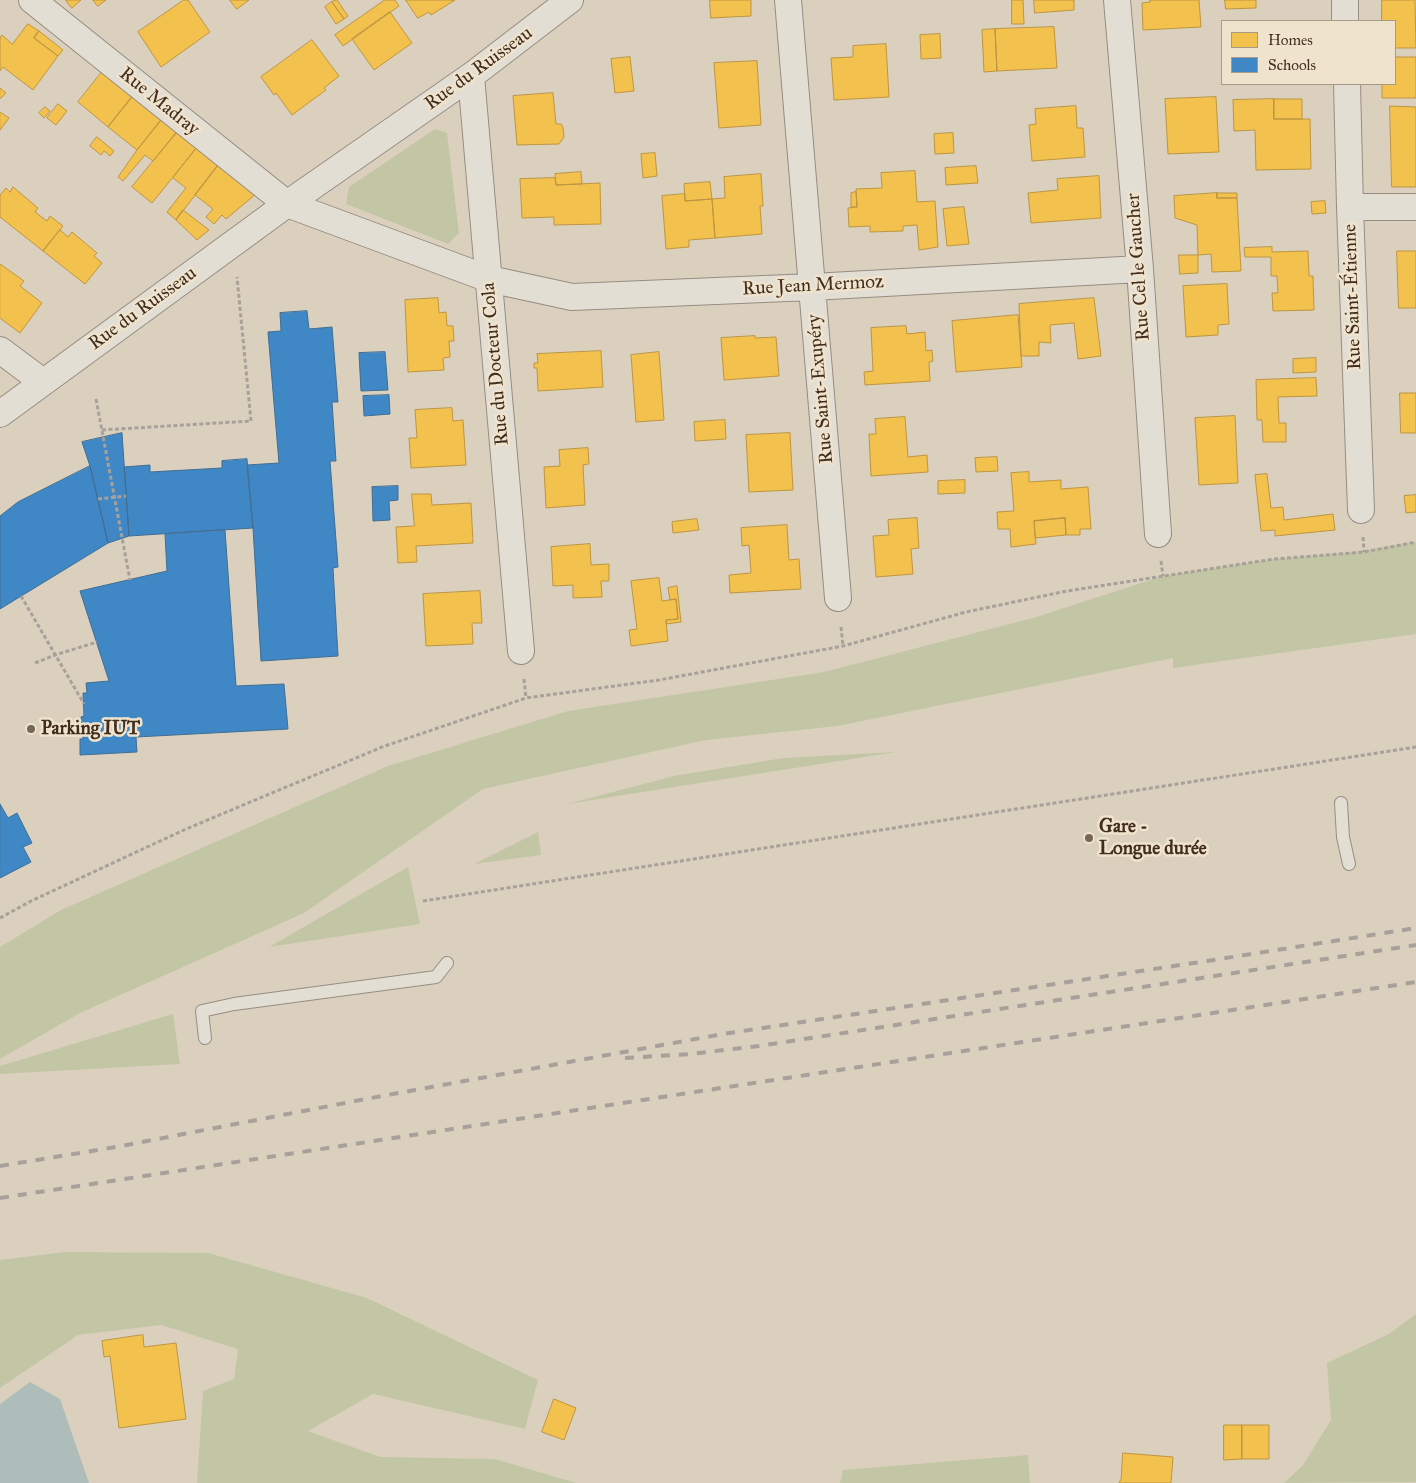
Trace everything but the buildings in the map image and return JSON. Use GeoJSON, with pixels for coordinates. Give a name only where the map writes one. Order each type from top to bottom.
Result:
{"type":"FeatureCollection","features":[{"type":"Feature","properties":{"kind":"street","name":"Rue Madray"},"geometry":{"type":"LineString","coordinates":[[32,0],[287,204]]}},
{"type":"Feature","properties":{"kind":"street","name":"Rue du Ruisseau"},"geometry":{"type":"LineString","coordinates":[[0,414],[287,204],[471,76],[570,0]]}},
{"type":"Feature","properties":{"kind":"street","name":"Rue Saint-Exupéry"},"geometry":{"type":"LineString","coordinates":[[788,0],[838,598]]}},
{"type":"Feature","properties":{"kind":"street","name":"Rue Cel le Gaucher"},"geometry":{"type":"LineString","coordinates":[[1117,0],[1140,269],[1158,534]]}},
{"type":"Feature","properties":{"kind":"street"},"geometry":{"type":"LineString","coordinates":[[1345,0],[1345,20]]}},
{"type":"Feature","properties":{"kind":"street","name":"Rue du Docteur Cola"},"geometry":{"type":"LineString","coordinates":[[471,76],[521,651]]}},
{"type":"Feature","properties":{"kind":"street","name":"Rue Saint-Étienne"},"geometry":{"type":"LineString","coordinates":[[1347,85],[1360,510]]}},
{"type":"Feature","properties":{"kind":"street"},"geometry":{"type":"LineString","coordinates":[[287,204],[489,279]]}},
{"type":"Feature","properties":{"kind":"street"},"geometry":{"type":"LineString","coordinates":[[1350,206],[1416,207]]}},
{"type":"Feature","properties":{"kind":"street","name":"Rue Jean Mermoz"},"geometry":{"type":"LineString","coordinates":[[489,279],[572,297],[812,287],[1140,269]]}},
{"type":"Feature","properties":{"kind":"street"},"geometry":{"type":"LineString","coordinates":[[0,350],[43,382]]}},
{"type":"Feature","properties":{"kind":"lane"},"geometry":{"type":"LineString","coordinates":[[1341,803],[1343,837],[1349,864]]}},
{"type":"Feature","properties":{"kind":"lane"},"geometry":{"type":"LineString","coordinates":[[205,1038],[202,1011],[234,1004],[436,977],[447,963]]}},
{"type":"Feature","properties":{"kind":"path"},"geometry":{"type":"LineString","coordinates":[[102,430],[251,421],[235,242]]}},
{"type":"Feature","properties":{"kind":"path"},"geometry":{"type":"LineString","coordinates":[[96,399],[130,580]]}},
{"type":"Feature","properties":{"kind":"path"},"geometry":{"type":"LineString","coordinates":[[98,499],[126,496]]}},
{"type":"Feature","properties":{"kind":"path"},"geometry":{"type":"LineString","coordinates":[[0,918],[31,901],[186,829],[272,793],[382,747],[526,698],[660,680],[843,646],[966,612],[1067,591],[1274,559],[1364,552],[1416,542]]}},
{"type":"Feature","properties":{"kind":"path"},"geometry":{"type":"LineString","coordinates":[[21,596],[84,704]]}},
{"type":"Feature","properties":{"kind":"path"},"geometry":{"type":"LineString","coordinates":[[34,663],[97,642]]}},
{"type":"Feature","properties":{"kind":"path"},"geometry":{"type":"LineString","coordinates":[[423,901],[1416,747]]}},
{"type":"Feature","properties":{"kind":"green space"},"geometry":{"type":"Polygon","coordinates":[[[435,129],[447,133],[459,233],[448,244],[346,204],[349,187],[435,129]]]}},
{"type":"Feature","properties":{"kind":"green space"},"geometry":{"type":"Polygon","coordinates":[[[1416,542],[1416,634],[1173,668],[1173,658],[838,726],[706,740],[483,789],[304,913],[80,1013],[0,1059],[0,947],[61,910],[388,766],[568,711],[824,672],[1033,618],[1163,576],[1274,559],[1346,553],[1416,542]]]}},
{"type":"Feature","properties":{"kind":"green space"},"geometry":{"type":"Polygon","coordinates":[[[896,752],[567,804],[674,776],[783,758],[896,752]]]}},
{"type":"Feature","properties":{"kind":"green space"},"geometry":{"type":"Polygon","coordinates":[[[538,832],[541,855],[474,864],[538,832]]]}},
{"type":"Feature","properties":{"kind":"green space"},"geometry":{"type":"Polygon","coordinates":[[[408,867],[420,924],[269,947],[408,867]]]}},
{"type":"Feature","properties":{"kind":"green space"},"geometry":{"type":"Polygon","coordinates":[[[173,1014],[180,1064],[0,1074],[0,1066],[173,1014]]]}},
{"type":"Feature","properties":{"kind":"green space"},"geometry":{"type":"Polygon","coordinates":[[[65,1252],[208,1253],[367,1298],[538,1380],[525,1429],[373,1394],[308,1431],[380,1457],[495,1459],[576,1483],[197,1483],[203,1391],[234,1379],[238,1349],[161,1325],[78,1335],[0,1388],[0,1260],[65,1252]]]}},
{"type":"Feature","properties":{"kind":"green space"},"geometry":{"type":"Polygon","coordinates":[[[1416,1314],[1416,1482],[1284,1483],[1303,1465],[1331,1420],[1327,1363],[1389,1334],[1416,1314]]]}},
{"type":"Feature","properties":{"kind":"green space"},"geometry":{"type":"Polygon","coordinates":[[[1028,1455],[1030,1483],[840,1483],[843,1470],[1028,1455]]]}},
{"type":"Feature","properties":{"kind":"shaded area"},"geometry":{"type":"Polygon","coordinates":[[[30,1382],[60,1399],[89,1483],[0,1483],[0,1404],[30,1382]]]}},
{"type":"Feature","properties":{"kind":"railway"},"geometry":{"type":"LineString","coordinates":[[0,1166],[116,1147],[371,1098],[723,1034],[1416,928]]}},
{"type":"Feature","properties":{"kind":"railway"},"geometry":{"type":"LineString","coordinates":[[625,1058],[690,1054],[759,1046],[1416,945]]}},
{"type":"Feature","properties":{"kind":"railway"},"geometry":{"type":"LineString","coordinates":[[0,1198],[1416,982]]}},
{"type":"Feature","properties":{"kind":"place","name":"Parking IUT"},"geometry":{"type":"Point","coordinates":[31,729]}},
{"type":"Feature","properties":{"kind":"place","name":"Gare - Longue durée"},"geometry":{"type":"Point","coordinates":[1089,838]}}]}
